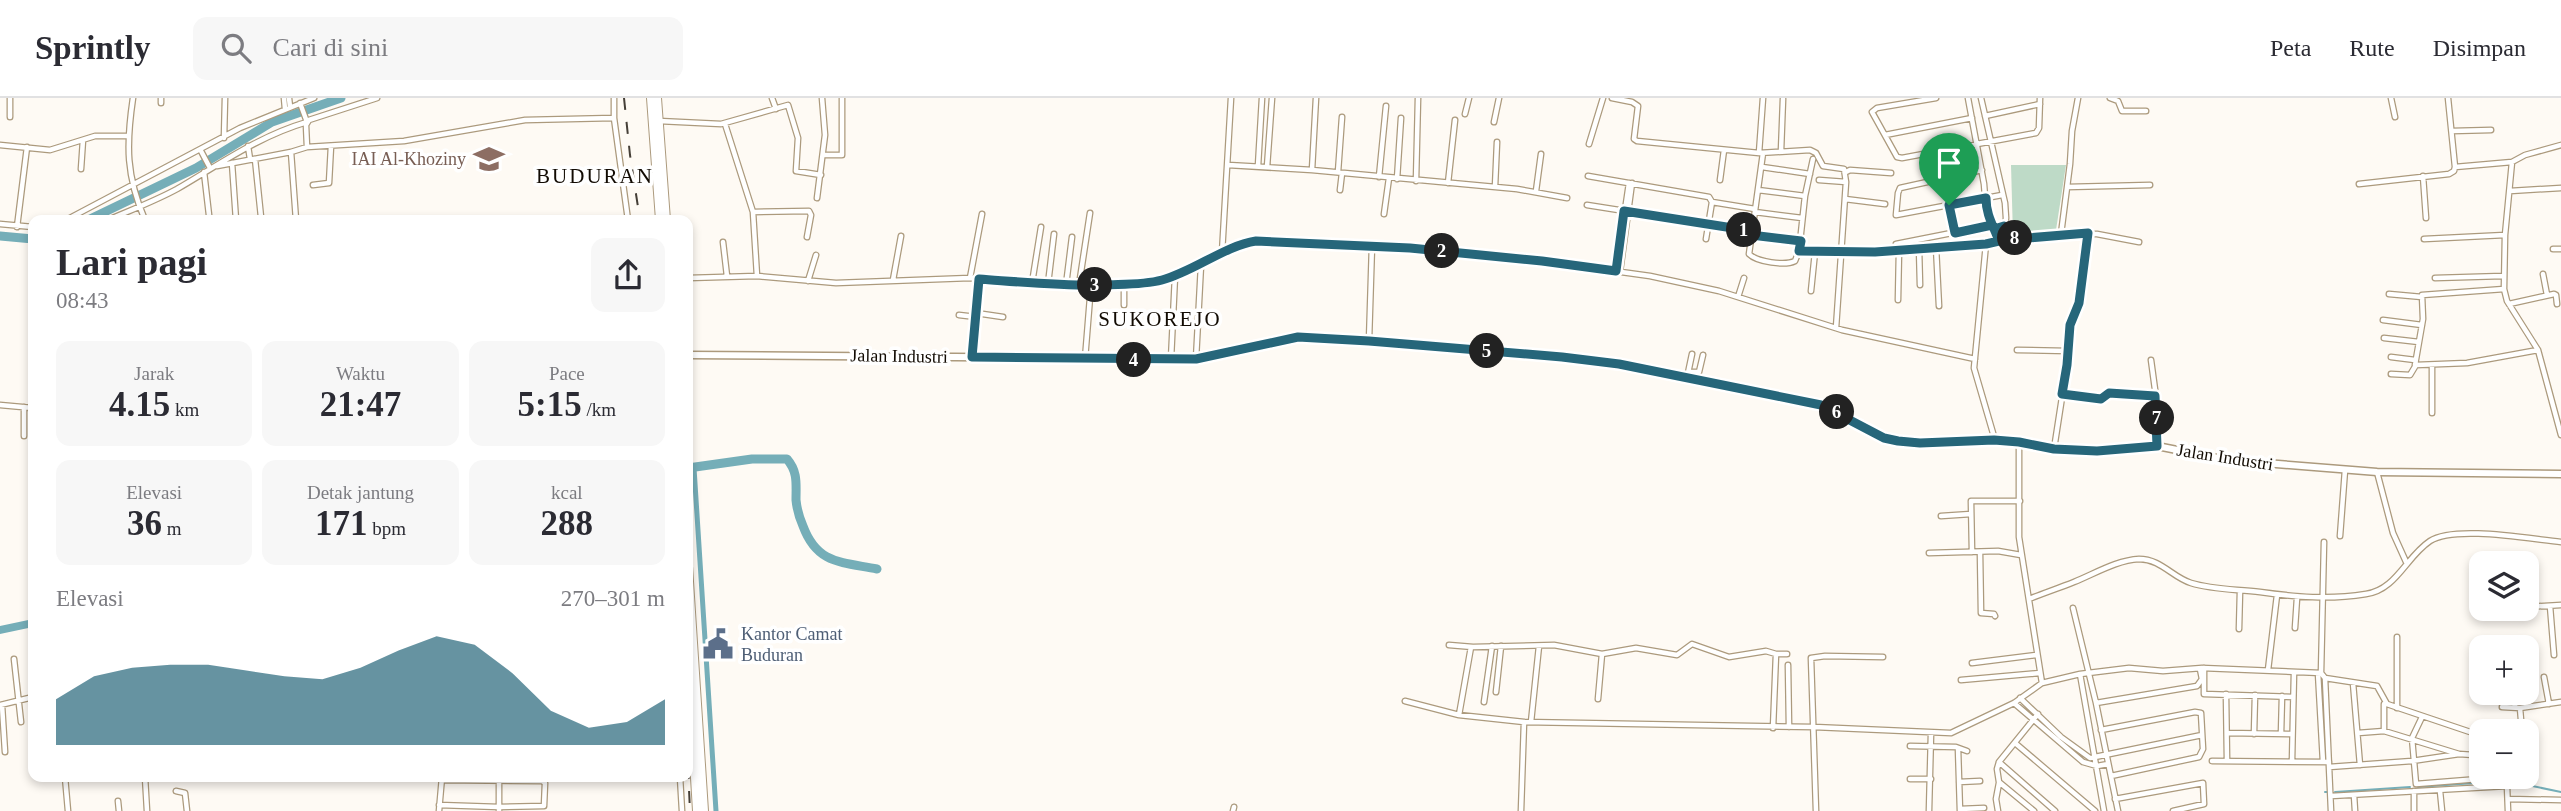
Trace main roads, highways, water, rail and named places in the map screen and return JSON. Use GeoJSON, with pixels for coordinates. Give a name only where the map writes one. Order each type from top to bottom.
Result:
{"type":"FeatureCollection","features":[{"type":"Feature","properties":{"kind":"highway"},"geometry":{"type":"LineString","coordinates":[[651,98],[659,152]]}},
{"type":"Feature","properties":{"kind":"highway"},"geometry":{"type":"LineString","coordinates":[[657,98],[660,167],[666,215]]}},
{"type":"Feature","properties":{"kind":"highway"},"geometry":{"type":"LineString","coordinates":[[660,167],[660,215]]}},
{"type":"Feature","properties":{"kind":"highway"},"geometry":{"type":"LineString","coordinates":[[693,643],[704,811]]}},
{"type":"Feature","properties":{"kind":"highway"},"geometry":{"type":"LineString","coordinates":[[693,744],[697,811]]}},
{"type":"Feature","properties":{"kind":"water"},"geometry":{"type":"Polygon","coordinates":[[[28,620],[28,628],[0,634],[0,626],[28,620]]]}},
{"type":"Feature","properties":{"kind":"waterway"},"geometry":{"type":"LineString","coordinates":[[98,215],[196,168],[272,122],[341,98]]}},
{"type":"Feature","properties":{"kind":"waterway"},"geometry":{"type":"LineString","coordinates":[[0,236],[28,239]]}},
{"type":"Feature","properties":{"kind":"waterway"},"geometry":{"type":"LineString","coordinates":[[693,467],[752,459],[787,459],[795,473],[799,516],[815,548],[832,559],[877,569]]}},
{"type":"Feature","properties":{"kind":"waterway"},"geometry":{"type":"LineString","coordinates":[[694,468],[716,811]]}},
{"type":"Feature","properties":{"kind":"waterway"},"geometry":{"type":"LineString","coordinates":[[2418,787],[2469,783]]}},
{"type":"Feature","properties":{"kind":"waterway"},"geometry":{"type":"LineString","coordinates":[[2335,792],[2410,787]]}},
{"type":"Feature","properties":{"kind":"waterway"},"geometry":{"type":"LineString","coordinates":[[2539,787],[2561,792]]}},
{"type":"Feature","properties":{"kind":"railway"},"geometry":{"type":"LineString","coordinates":[[624,98],[639,215]]}},
{"type":"Feature","properties":{"kind":"railway"},"geometry":{"type":"LineString","coordinates":[[689,782],[690,811]]}},
{"type":"Feature","properties":{"kind":"place","name":"IAI Al-Khoziny"},"geometry":{"type":"Point","coordinates":[489,159]}},
{"type":"Feature","properties":{"kind":"place","name":"Kantor Camat Buduran"},"geometry":{"type":"Point","coordinates":[718,644]}},
{"type":"Feature","properties":{"kind":"district","name":"BUDURAN"},"geometry":{"type":"Point","coordinates":[595,176]}},
{"type":"Feature","properties":{"kind":"district","name":"SUKOREJO"},"geometry":{"type":"Point","coordinates":[1160,319]}}]}
